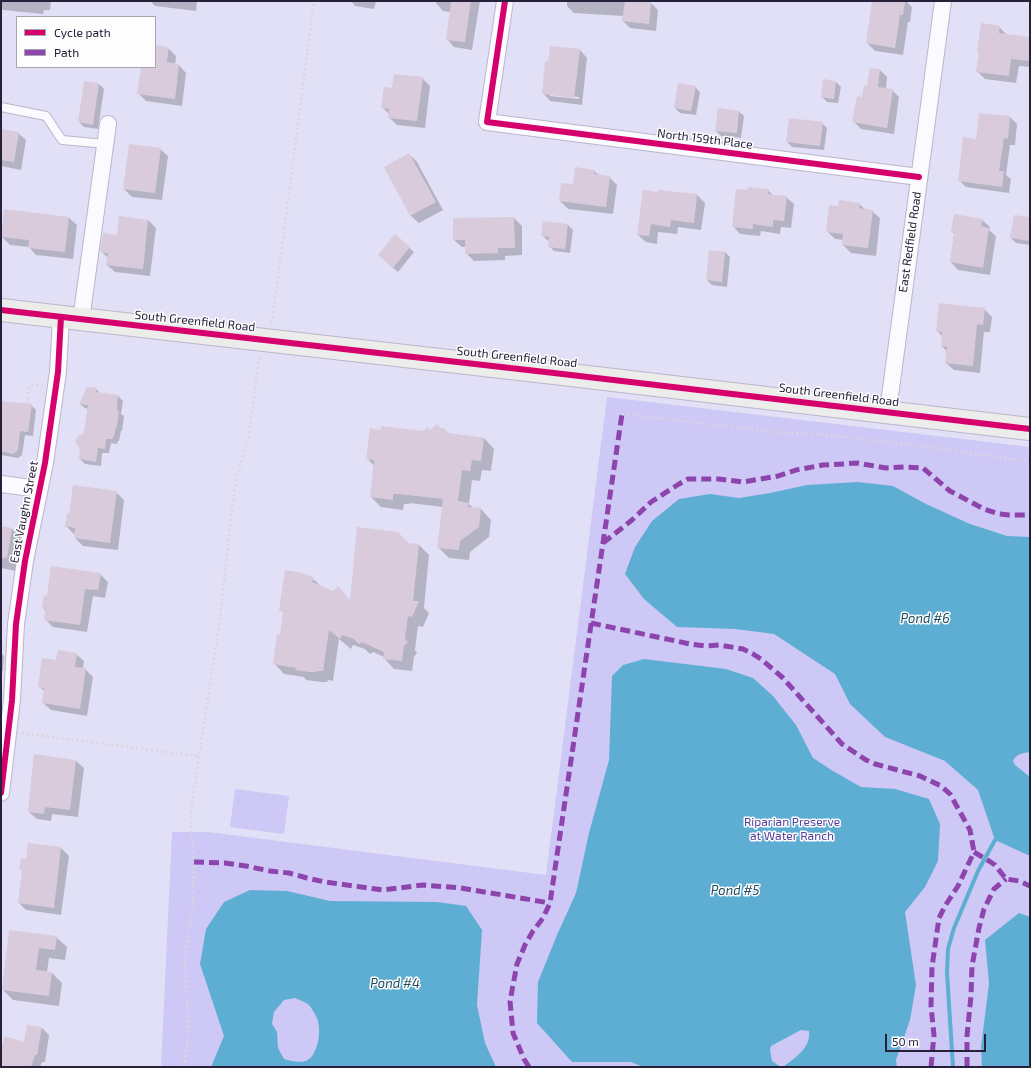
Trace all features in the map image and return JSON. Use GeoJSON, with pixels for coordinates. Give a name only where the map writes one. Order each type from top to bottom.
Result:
{"type":"FeatureCollection","features":[{"type":"Feature","properties":{"kind":"main road","name":"South Greenfield Road"},"geometry":{"type":"LineString","coordinates":[[1,310],[1030,429]]}},
{"type":"Feature","properties":{"kind":"street","name":"North 159th Place"},"geometry":{"type":"LineString","coordinates":[[505,1],[487,122],[919,177]]}},
{"type":"Feature","properties":{"kind":"street","name":"East Redfield Road"},"geometry":{"type":"LineString","coordinates":[[888,412],[943,1]]}},
{"type":"Feature","properties":{"kind":"street","name":"East Vaughn Street"},"geometry":{"type":"LineString","coordinates":[[1,793],[4,751],[10,733],[16,624],[25,561],[45,463],[58,372],[71,319],[106,144],[108,124]]}},
{"type":"Feature","properties":{"kind":"street"},"geometry":{"type":"LineString","coordinates":[[1,484],[39,489]]}},
{"type":"Feature","properties":{"kind":"lane"},"geometry":{"type":"LineString","coordinates":[[1,107],[46,116],[62,140],[106,144]]}},
{"type":"Feature","properties":{"kind":"path"},"geometry":{"type":"LineString","coordinates":[[184,1067],[189,1028],[185,957],[193,905],[194,862],[191,829],[192,803],[219,626],[234,493],[237,476],[249,437],[258,365],[267,341],[274,309],[314,1]]}},
{"type":"Feature","properties":{"kind":"path"},"geometry":{"type":"LineString","coordinates":[[27,404],[29,388],[32,385],[55,388]]}},
{"type":"Feature","properties":{"kind":"path"},"geometry":{"type":"LineString","coordinates":[[622,414],[776,432],[826,435],[1030,461]]}},
{"type":"Feature","properties":{"kind":"path"},"geometry":{"type":"LineString","coordinates":[[10,733],[198,756]]}},
{"type":"Feature","properties":{"kind":"green space","name":"Riparian Preserve at Water Ranch"},"geometry":{"type":"Polygon","coordinates":[[[607,397],[1030,447],[1030,1067],[161,1067],[172,832],[208,832],[546,875],[607,397]]]}},
{"type":"Feature","properties":{"kind":"green space"},"geometry":{"type":"Polygon","coordinates":[[[235,789],[289,796],[284,834],[230,827],[235,789]]]}},
{"type":"Feature","properties":{"kind":"water","name":"Pond #6"},"geometry":{"type":"Polygon","coordinates":[[[858,482],[893,486],[926,504],[970,524],[1007,536],[1030,537],[1030,752],[1018,755],[1013,761],[1015,765],[1030,777],[1030,856],[995,840],[978,790],[945,761],[885,737],[850,704],[835,674],[774,634],[735,629],[677,627],[644,599],[625,574],[635,547],[652,521],[679,499],[710,494],[739,498],[807,485],[858,482]]]}},
{"type":"Feature","properties":{"kind":"water","name":"Pond #5"},"geometry":{"type":"Polygon","coordinates":[[[644,659],[726,669],[753,678],[773,696],[796,725],[813,758],[861,787],[895,789],[929,799],[940,824],[938,861],[925,887],[905,912],[916,985],[910,1020],[896,1060],[897,1067],[783,1067],[801,1052],[807,1043],[809,1031],[801,1030],[771,1046],[770,1050],[772,1061],[781,1067],[643,1067],[631,1062],[572,1062],[537,1023],[538,982],[576,893],[589,833],[609,760],[612,676],[623,665],[644,659]]]}},
{"type":"Feature","properties":{"kind":"water","name":"Pond #4"},"geometry":{"type":"Polygon","coordinates":[[[250,890],[287,891],[330,901],[437,902],[466,906],[482,930],[477,1005],[485,1043],[496,1067],[211,1067],[224,1036],[200,964],[206,929],[224,902],[250,890]],[[295,998],[284,1000],[274,1012],[272,1024],[277,1032],[278,1048],[284,1059],[300,1062],[306,1061],[310,1058],[316,1049],[319,1037],[319,1026],[317,1018],[309,1005],[295,998]]]}},
{"type":"Feature","properties":{"kind":"water"},"geometry":{"type":"Polygon","coordinates":[[[1019,913],[1030,917],[1030,1067],[982,1067],[981,1047],[989,983],[985,940],[1019,913]]]}},
{"type":"Feature","properties":{"kind":"building"},"geometry":{"type":"Polygon","coordinates":[[[451,1],[471,1],[465,42],[446,40],[451,1]]]}},
{"type":"Feature","properties":{"kind":"building"},"geometry":{"type":"Polygon","coordinates":[[[625,1],[651,2],[649,24],[622,21],[625,1]]]}},
{"type":"Feature","properties":{"kind":"building"},"geometry":{"type":"Polygon","coordinates":[[[872,1],[905,1],[903,15],[900,15],[895,48],[866,43],[872,1]]]}},
{"type":"Feature","properties":{"kind":"building"},"geometry":{"type":"Polygon","coordinates":[[[981,23],[1000,26],[999,33],[1030,37],[1030,61],[1011,59],[1009,76],[976,72],[981,23]]]}},
{"type":"Feature","properties":{"kind":"building"},"geometry":{"type":"Polygon","coordinates":[[[156,45],[169,47],[167,62],[179,64],[175,99],[137,94],[141,68],[156,68],[156,45]]]}},
{"type":"Feature","properties":{"kind":"building"},"geometry":{"type":"Polygon","coordinates":[[[550,46],[580,49],[574,98],[542,94],[545,61],[548,62],[550,46]]]}},
{"type":"Feature","properties":{"kind":"building"},"geometry":{"type":"Polygon","coordinates":[[[870,68],[880,69],[878,87],[893,89],[887,128],[852,122],[857,96],[862,97],[864,85],[867,85],[870,68]]]}},
{"type":"Feature","properties":{"kind":"building"},"geometry":{"type":"Polygon","coordinates":[[[394,74],[423,77],[417,121],[388,118],[389,109],[381,108],[384,87],[392,88],[394,74]]]}},
{"type":"Feature","properties":{"kind":"building"},"geometry":{"type":"Polygon","coordinates":[[[823,79],[836,81],[834,99],[821,97],[823,79]]]}},
{"type":"Feature","properties":{"kind":"building"},"geometry":{"type":"Polygon","coordinates":[[[84,81],[99,83],[93,125],[78,122],[84,81]]]}},
{"type":"Feature","properties":{"kind":"building"},"geometry":{"type":"Polygon","coordinates":[[[678,83],[696,86],[691,111],[674,108],[678,83]]]}},
{"type":"Feature","properties":{"kind":"building"},"geometry":{"type":"Polygon","coordinates":[[[718,108],[739,111],[737,133],[715,131],[718,108]]]}},
{"type":"Feature","properties":{"kind":"building"},"geometry":{"type":"Polygon","coordinates":[[[979,113],[1010,116],[1008,139],[1004,138],[999,171],[1004,171],[1002,187],[958,181],[963,137],[976,139],[979,113]]]}},
{"type":"Feature","properties":{"kind":"building"},"geometry":{"type":"Polygon","coordinates":[[[789,118],[823,122],[820,146],[786,142],[789,118]]]}},
{"type":"Feature","properties":{"kind":"building"},"geometry":{"type":"Polygon","coordinates":[[[1,129],[19,132],[14,162],[1,160],[1,129]]]}},
{"type":"Feature","properties":{"kind":"building"},"geometry":{"type":"Polygon","coordinates":[[[129,144],[161,148],[155,193],[123,189],[129,144]]]}},
{"type":"Feature","properties":{"kind":"building"},"geometry":{"type":"Polygon","coordinates":[[[409,153],[436,202],[410,216],[384,167],[409,153]]]}},
{"type":"Feature","properties":{"kind":"building"},"geometry":{"type":"Polygon","coordinates":[[[575,167],[595,170],[594,174],[610,176],[606,207],[559,201],[561,183],[573,184],[575,167]]]}},
{"type":"Feature","properties":{"kind":"building"},"geometry":{"type":"Polygon","coordinates":[[[748,187],[769,189],[768,194],[787,196],[784,221],[773,220],[773,227],[753,224],[753,229],[732,227],[736,189],[747,190],[748,187]]]}},
{"type":"Feature","properties":{"kind":"building"},"geometry":{"type":"Polygon","coordinates":[[[643,190],[697,194],[694,223],[671,220],[670,227],[651,224],[649,236],[637,235],[643,190]]]}},
{"type":"Feature","properties":{"kind":"building"},"geometry":{"type":"Polygon","coordinates":[[[839,200],[860,203],[859,208],[873,210],[868,248],[842,245],[843,234],[826,232],[829,205],[838,206],[839,200]]]}},
{"type":"Feature","properties":{"kind":"building"},"geometry":{"type":"Polygon","coordinates":[[[4,209],[69,217],[65,252],[28,248],[29,240],[1,237],[4,209]]]}},
{"type":"Feature","properties":{"kind":"building"},"geometry":{"type":"Polygon","coordinates":[[[954,214],[983,219],[981,226],[989,228],[983,268],[950,262],[954,232],[951,232],[954,214]]]}},
{"type":"Feature","properties":{"kind":"building"},"geometry":{"type":"Polygon","coordinates":[[[1014,215],[1030,217],[1030,241],[1010,238],[1014,215]]]}},
{"type":"Feature","properties":{"kind":"building"},"geometry":{"type":"Polygon","coordinates":[[[119,216],[148,220],[143,269],[106,265],[108,253],[100,252],[103,233],[117,235],[119,216]]]}},
{"type":"Feature","properties":{"kind":"building"},"geometry":{"type":"Polygon","coordinates":[[[514,217],[515,248],[498,248],[498,253],[465,254],[465,240],[453,240],[453,218],[514,217]]]}},
{"type":"Feature","properties":{"kind":"building"},"geometry":{"type":"Polygon","coordinates":[[[543,221],[568,224],[565,249],[548,247],[549,237],[541,236],[543,221]]]}},
{"type":"Feature","properties":{"kind":"building"},"geometry":{"type":"Polygon","coordinates":[[[395,234],[410,247],[393,268],[378,255],[395,234]]]}},
{"type":"Feature","properties":{"kind":"building"},"geometry":{"type":"Polygon","coordinates":[[[709,250],[725,252],[722,282],[706,280],[709,250]]]}},
{"type":"Feature","properties":{"kind":"building"},"geometry":{"type":"Polygon","coordinates":[[[939,303],[985,308],[983,325],[977,324],[973,366],[945,363],[947,347],[941,346],[942,332],[936,331],[939,303]]]}},
{"type":"Feature","properties":{"kind":"building"},"geometry":{"type":"Polygon","coordinates":[[[87,387],[97,388],[96,392],[118,395],[117,410],[119,410],[114,437],[113,439],[106,439],[105,449],[98,448],[96,462],[79,459],[80,449],[75,441],[77,437],[84,433],[88,405],[79,404],[87,387]]]}},
{"type":"Feature","properties":{"kind":"building"},"geometry":{"type":"Polygon","coordinates":[[[1,401],[32,404],[28,432],[20,431],[18,450],[13,454],[1,451],[1,401]]]}},
{"type":"Feature","properties":{"kind":"building"},"geometry":{"type":"Polygon","coordinates":[[[437,424],[441,428],[444,428],[448,433],[484,438],[481,461],[472,460],[470,471],[462,470],[458,501],[469,503],[468,507],[481,508],[479,527],[460,541],[459,550],[437,548],[443,499],[399,494],[393,494],[393,500],[370,497],[374,460],[366,459],[370,428],[381,430],[381,426],[424,431],[428,427],[430,430],[437,424]]]}},
{"type":"Feature","properties":{"kind":"building"},"geometry":{"type":"Polygon","coordinates":[[[73,485],[117,491],[110,543],[74,538],[75,528],[65,526],[67,513],[69,514],[73,485]]]}},
{"type":"Feature","properties":{"kind":"building"},"geometry":{"type":"Polygon","coordinates":[[[1,526],[12,528],[7,558],[1,558],[1,526]]]}},
{"type":"Feature","properties":{"kind":"building"},"geometry":{"type":"Polygon","coordinates":[[[357,527],[398,532],[408,543],[419,544],[413,601],[419,601],[412,617],[408,616],[405,639],[408,642],[404,646],[402,661],[383,659],[384,652],[362,642],[359,644],[354,639],[342,635],[340,639],[329,630],[323,671],[310,672],[295,670],[296,668],[273,664],[277,635],[280,635],[283,612],[279,610],[285,570],[308,575],[314,578],[312,582],[333,591],[338,586],[350,600],[357,527]]]}},
{"type":"Feature","properties":{"kind":"building"},"geometry":{"type":"Polygon","coordinates":[[[51,566],[101,573],[98,590],[85,589],[80,625],[44,620],[46,609],[42,608],[44,595],[47,596],[51,566]]]}},
{"type":"Feature","properties":{"kind":"building"},"geometry":{"type":"Polygon","coordinates":[[[58,650],[77,653],[75,667],[86,668],[80,709],[42,703],[44,688],[38,687],[42,658],[56,660],[58,650]]]}},
{"type":"Feature","properties":{"kind":"building"},"geometry":{"type":"Polygon","coordinates":[[[34,754],[76,760],[70,810],[45,807],[44,814],[28,812],[34,754]]]}},
{"type":"Feature","properties":{"kind":"building"},"geometry":{"type":"Polygon","coordinates":[[[28,843],[61,847],[54,908],[18,903],[22,870],[19,870],[21,858],[26,859],[28,843]]]}},
{"type":"Feature","properties":{"kind":"building"},"geometry":{"type":"Polygon","coordinates":[[[9,930],[57,936],[55,950],[39,948],[36,970],[52,972],[49,996],[2,990],[9,930]]]}},
{"type":"Feature","properties":{"kind":"building"},"geometry":{"type":"Polygon","coordinates":[[[27,1025],[42,1027],[37,1055],[35,1055],[31,1067],[1,1067],[1,1048],[5,1036],[24,1042],[27,1025]]]}},
{"type":"Feature","properties":{"kind":"waterway"},"geometry":{"type":"LineString","coordinates":[[953,1067],[947,973],[948,949],[954,928],[978,871],[995,840]]}},
{"type":"Feature","properties":{"kind":"marked path"},"geometry":{"type":"LineString","coordinates":[[529,1067],[513,1033],[510,1001],[517,964],[525,945],[543,918],[550,903],[622,414]]}},
{"type":"Feature","properties":{"kind":"marked path"},"geometry":{"type":"LineString","coordinates":[[603,543],[632,520],[651,502],[688,479],[719,479],[743,482],[778,476],[796,470],[823,465],[857,463],[886,468],[923,468],[950,491],[984,509],[999,514],[1030,515]]}},
{"type":"Feature","properties":{"kind":"marked path"},"geometry":{"type":"LineString","coordinates":[[591,623],[690,644],[705,646],[719,645],[743,649],[753,654],[782,677],[842,744],[866,760],[875,764],[920,776],[941,786],[950,794],[970,830],[974,852]]}},
{"type":"Feature","properties":{"kind":"marked path"},"geometry":{"type":"LineString","coordinates":[[974,852],[995,865],[1006,879],[1019,881],[1030,886]]}},
{"type":"Feature","properties":{"kind":"marked path"},"geometry":{"type":"LineString","coordinates":[[931,1067],[934,1035],[931,1006],[932,967],[939,918],[958,886],[974,852]]}},
{"type":"Feature","properties":{"kind":"marked path"},"geometry":{"type":"LineString","coordinates":[[194,862],[225,863],[246,866],[289,873],[325,882],[383,890],[423,885],[461,888],[550,903]]}},
{"type":"Feature","properties":{"kind":"marked path"},"geometry":{"type":"LineString","coordinates":[[967,1067],[967,1036],[972,966],[979,928],[984,909],[994,889],[1006,879]]}},
{"type":"Feature","properties":{"kind":"cycle path"},"geometry":{"type":"LineString","coordinates":[[505,1],[487,122],[919,177]]}},
{"type":"Feature","properties":{"kind":"cycle path"},"geometry":{"type":"LineString","coordinates":[[1,310],[1030,429]]}},
{"type":"Feature","properties":{"kind":"cycle path"},"geometry":{"type":"LineString","coordinates":[[1,793],[12,700],[16,624],[25,561],[45,463],[58,372],[61,317]]}}]}
